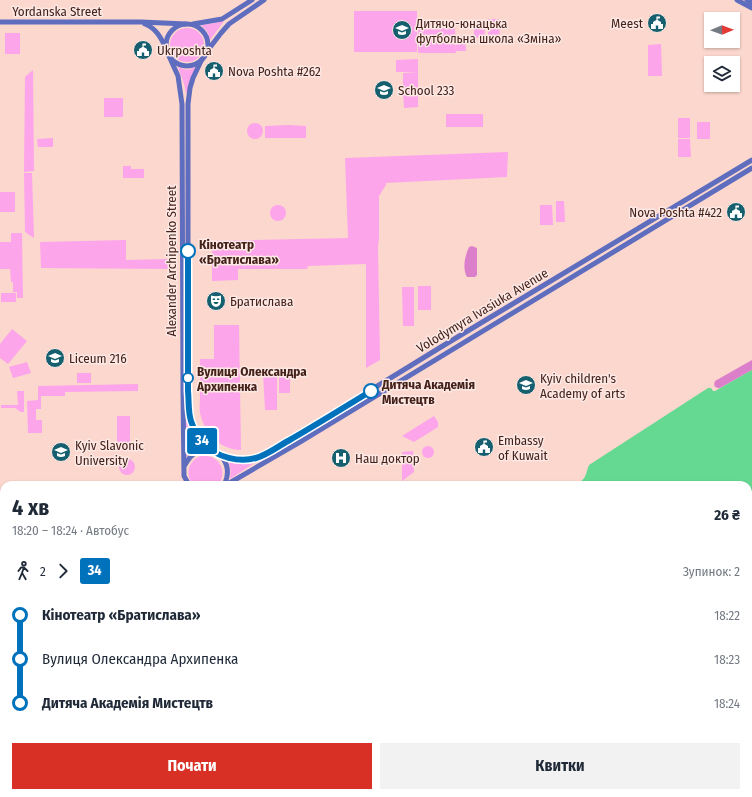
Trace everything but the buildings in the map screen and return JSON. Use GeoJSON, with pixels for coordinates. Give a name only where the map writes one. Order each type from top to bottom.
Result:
{"type":"FeatureCollection","features":[{"type":"Feature","properties":{"kind":"main road"},"geometry":{"type":"LineString","coordinates":[[166,49],[166,42],[170,32],[176,27],[222,19],[252,0]]}},
{"type":"Feature","properties":{"kind":"main road"},"geometry":{"type":"LineString","coordinates":[[141,22],[149,25],[156,32],[169,56],[176,62],[185,65],[194,64],[202,59],[214,41],[227,26],[264,0]]}},
{"type":"Feature","properties":{"kind":"main road"},"geometry":{"type":"LineString","coordinates":[[737,0],[752,8]]}},
{"type":"Feature","properties":{"kind":"main road"},"geometry":{"type":"LineString","coordinates":[[747,0],[752,3]]}},
{"type":"Feature","properties":{"kind":"main road"},"geometry":{"type":"LineString","coordinates":[[0,22],[141,22],[188,24],[198,27],[204,32],[208,44],[206,53]]}},
{"type":"Feature","properties":{"kind":"main road","name":"Alexander Archipenko Street"},"geometry":{"type":"LineString","coordinates":[[169,56],[178,76],[182,104],[182,377],[184,476]]}},
{"type":"Feature","properties":{"kind":"main road","name":"Alexander Archipenko Street"},"geometry":{"type":"LineString","coordinates":[[202,59],[193,78],[188,104],[188,391],[189,412],[195,431],[204,445],[219,454]]}},
{"type":"Feature","properties":{"kind":"main road","name":"Volodymyra Ivasiuka Avenue"},"geometry":{"type":"LineString","coordinates":[[219,454],[237,460],[254,459],[261,456],[752,160]]}},
{"type":"Feature","properties":{"kind":"main road","name":"Volodymyra Ivasiuka Avenue"},"geometry":{"type":"LineString","coordinates":[[232,481],[300,442],[752,168]]}},
{"type":"Feature","properties":{"kind":"main road"},"geometry":{"type":"LineString","coordinates":[[432,354],[435,360]]}},
{"type":"Feature","properties":{"kind":"main road"},"geometry":{"type":"LineString","coordinates":[[184,468],[192,455],[205,450],[213,451]]}},
{"type":"Feature","properties":{"kind":"main road"},"geometry":{"type":"LineString","coordinates":[[219,454],[227,466],[228,473],[226,481]]}},
{"type":"Feature","properties":{"kind":"main road"},"geometry":{"type":"LineString","coordinates":[[183,481],[184,476]]}},
{"type":"Feature","properties":{"kind":"main road"},"geometry":{"type":"LineString","coordinates":[[184,476],[187,481]]}},
{"type":"Feature","properties":{"kind":"shaded area"},"geometry":{"type":"Polygon","coordinates":[[[354,11],[417,11],[417,52],[354,52],[354,11]]]}},
{"type":"Feature","properties":{"kind":"shaded area"},"geometry":{"type":"Polygon","coordinates":[[[488,19],[499,19],[500,43],[488,43],[488,19]]]}},
{"type":"Feature","properties":{"kind":"shaded area"},"geometry":{"type":"Polygon","coordinates":[[[224,21],[210,40],[207,31],[201,25],[224,21]]]}},
{"type":"Feature","properties":{"kind":"shaded area"},"geometry":{"type":"Polygon","coordinates":[[[474,21],[484,21],[485,37],[474,38],[474,21]]]}},
{"type":"Feature","properties":{"kind":"shaded area"},"geometry":{"type":"Polygon","coordinates":[[[190,28],[199,33],[203,38],[203,52],[199,57],[194,61],[184,62],[180,61],[171,52],[170,42],[171,38],[180,29],[190,28]]]}},
{"type":"Feature","properties":{"kind":"shaded area"},"geometry":{"type":"Polygon","coordinates":[[[455,28],[456,53],[418,53],[418,29],[455,28]]]}},
{"type":"Feature","properties":{"kind":"shaded area"},"geometry":{"type":"Polygon","coordinates":[[[5,33],[20,33],[20,54],[5,54],[5,33]]]}},
{"type":"Feature","properties":{"kind":"shaded area"},"geometry":{"type":"Polygon","coordinates":[[[456,37],[465,37],[466,51],[456,51],[456,37]]]}},
{"type":"Feature","properties":{"kind":"shaded area"},"geometry":{"type":"Polygon","coordinates":[[[661,44],[662,76],[648,76],[648,45],[661,44]]]}},
{"type":"Feature","properties":{"kind":"shaded area"},"geometry":{"type":"Polygon","coordinates":[[[418,59],[418,72],[396,72],[396,60],[418,59]]]}},
{"type":"Feature","properties":{"kind":"shaded area"},"geometry":{"type":"Polygon","coordinates":[[[178,67],[187,70],[196,67],[186,94],[184,84],[178,67]]]}},
{"type":"Feature","properties":{"kind":"shaded area"},"geometry":{"type":"Polygon","coordinates":[[[33,70],[34,171],[24,172],[25,77],[33,70]]]}},
{"type":"Feature","properties":{"kind":"shaded area"},"geometry":{"type":"Polygon","coordinates":[[[418,72],[418,90],[403,90],[403,73],[418,72]]]}},
{"type":"Feature","properties":{"kind":"shaded area"},"geometry":{"type":"Polygon","coordinates":[[[403,91],[418,91],[418,107],[404,108],[403,91]]]}},
{"type":"Feature","properties":{"kind":"shaded area"},"geometry":{"type":"Polygon","coordinates":[[[104,98],[123,98],[123,117],[104,117],[104,98]]]}},
{"type":"Feature","properties":{"kind":"shaded area"},"geometry":{"type":"Polygon","coordinates":[[[446,114],[483,114],[483,127],[446,127],[446,114]]]}},
{"type":"Feature","properties":{"kind":"shaded area"},"geometry":{"type":"Polygon","coordinates":[[[678,118],[690,118],[690,138],[678,138],[678,118]]]}},
{"type":"Feature","properties":{"kind":"shaded area"},"geometry":{"type":"Polygon","coordinates":[[[697,122],[710,122],[710,139],[697,139],[697,122]]]}},
{"type":"Feature","properties":{"kind":"shaded area"},"geometry":{"type":"Polygon","coordinates":[[[252,123],[258,123],[263,128],[261,137],[258,139],[252,139],[247,134],[247,128],[252,123]]]}},
{"type":"Feature","properties":{"kind":"shaded area"},"geometry":{"type":"Polygon","coordinates":[[[265,126],[306,126],[306,138],[265,138],[265,126]]]}},
{"type":"Feature","properties":{"kind":"shaded area"},"geometry":{"type":"Polygon","coordinates":[[[53,138],[53,147],[38,147],[37,139],[53,138]]]}},
{"type":"Feature","properties":{"kind":"shaded area"},"geometry":{"type":"Polygon","coordinates":[[[678,139],[690,139],[691,157],[678,157],[678,139]]]}},
{"type":"Feature","properties":{"kind":"shaded area"},"geometry":{"type":"Polygon","coordinates":[[[508,152],[507,177],[386,183],[379,196],[378,247],[380,360],[366,368],[366,264],[308,266],[307,269],[238,269],[238,280],[212,281],[212,241],[348,238],[345,158],[508,152]]]}},
{"type":"Feature","properties":{"kind":"shaded area"},"geometry":{"type":"Polygon","coordinates":[[[123,166],[131,166],[131,169],[144,169],[144,178],[123,178],[123,166]]]}},
{"type":"Feature","properties":{"kind":"shaded area"},"geometry":{"type":"Polygon","coordinates":[[[24,173],[32,173],[34,238],[25,232],[24,173]]]}},
{"type":"Feature","properties":{"kind":"shaded area"},"geometry":{"type":"Polygon","coordinates":[[[0,192],[15,192],[15,212],[0,212],[0,192]]]}},
{"type":"Feature","properties":{"kind":"shaded area"},"geometry":{"type":"Polygon","coordinates":[[[556,201],[564,201],[565,222],[556,222],[556,201]]]}},
{"type":"Feature","properties":{"kind":"shaded area"},"geometry":{"type":"Polygon","coordinates":[[[278,205],[285,210],[286,213],[281,220],[278,221],[271,216],[270,213],[275,206],[278,205]]]}},
{"type":"Feature","properties":{"kind":"shaded area"},"geometry":{"type":"Polygon","coordinates":[[[540,205],[552,205],[553,225],[540,225],[540,205]]]}},
{"type":"Feature","properties":{"kind":"shaded area"},"geometry":{"type":"Polygon","coordinates":[[[11,233],[22,233],[23,298],[17,298],[17,292],[13,292],[13,282],[11,282],[10,269],[0,269],[0,242],[11,242],[11,233]]]}},
{"type":"Feature","properties":{"kind":"shaded area"},"geometry":{"type":"Polygon","coordinates":[[[126,240],[126,260],[170,259],[170,269],[41,268],[40,242],[126,240]]]}},
{"type":"Feature","properties":{"kind":"shaded area"},"geometry":{"type":"Polygon","coordinates":[[[472,246],[477,248],[477,275],[475,277],[467,277],[465,273],[466,254],[469,247],[472,246]]]}},
{"type":"Feature","properties":{"kind":"shaded area"},"geometry":{"type":"Polygon","coordinates":[[[418,286],[431,286],[431,310],[418,310],[418,286]]]}},
{"type":"Feature","properties":{"kind":"shaded area"},"geometry":{"type":"Polygon","coordinates":[[[402,287],[414,287],[414,326],[403,326],[402,287]]]}},
{"type":"Feature","properties":{"kind":"shaded area"},"geometry":{"type":"Polygon","coordinates":[[[1,293],[16,293],[16,302],[1,302],[1,293]]]}},
{"type":"Feature","properties":{"kind":"shaded area"},"geometry":{"type":"Polygon","coordinates":[[[214,325],[239,325],[241,450],[226,447],[214,439],[205,428],[200,413],[200,359],[214,359],[214,325]]]}},
{"type":"Feature","properties":{"kind":"shaded area"},"geometry":{"type":"Polygon","coordinates":[[[12,329],[27,341],[8,364],[0,358],[0,344],[12,329]]]}},
{"type":"Feature","properties":{"kind":"shaded area"},"geometry":{"type":"Polygon","coordinates":[[[752,360],[752,370],[720,388],[715,386],[715,381],[752,360]]]}},
{"type":"Feature","properties":{"kind":"shaded area"},"geometry":{"type":"Polygon","coordinates":[[[27,362],[31,373],[13,378],[9,367],[27,362]]]}},
{"type":"Feature","properties":{"kind":"shaded area"},"geometry":{"type":"Polygon","coordinates":[[[752,370],[752,481],[581,481],[584,478],[589,465],[708,388],[715,391],[752,370]]]}},
{"type":"Feature","properties":{"kind":"shaded area"},"geometry":{"type":"Polygon","coordinates":[[[279,372],[290,372],[290,393],[279,393],[279,372]]]}},
{"type":"Feature","properties":{"kind":"shaded area"},"geometry":{"type":"Polygon","coordinates":[[[77,373],[91,373],[91,383],[77,383],[77,373]]]}},
{"type":"Feature","properties":{"kind":"shaded area"},"geometry":{"type":"Polygon","coordinates":[[[263,373],[277,373],[277,410],[265,410],[263,373]]]}},
{"type":"Feature","properties":{"kind":"shaded area"},"geometry":{"type":"Polygon","coordinates":[[[138,384],[138,391],[65,392],[65,396],[41,396],[41,409],[36,409],[36,420],[42,420],[42,433],[28,433],[27,401],[38,400],[38,386],[138,384]]]}},
{"type":"Feature","properties":{"kind":"shaded area"},"geometry":{"type":"Polygon","coordinates":[[[17,391],[24,391],[24,412],[21,412],[15,408],[1,408],[1,405],[18,405],[17,391]]]}},
{"type":"Feature","properties":{"kind":"shaded area"},"geometry":{"type":"Polygon","coordinates":[[[117,416],[130,416],[130,447],[117,447],[117,416]]]}},
{"type":"Feature","properties":{"kind":"shaded area"},"geometry":{"type":"Polygon","coordinates":[[[434,416],[438,422],[438,427],[414,442],[402,436],[434,416]]]}},
{"type":"Feature","properties":{"kind":"shaded area"},"geometry":{"type":"Polygon","coordinates":[[[186,420],[204,448],[194,451],[186,457],[186,420]]]}},
{"type":"Feature","properties":{"kind":"shaded area"},"geometry":{"type":"Polygon","coordinates":[[[428,446],[432,448],[434,452],[432,456],[428,458],[424,456],[422,452],[424,448],[428,446]]]}},
{"type":"Feature","properties":{"kind":"shaded area"},"geometry":{"type":"Polygon","coordinates":[[[413,451],[414,472],[402,481],[402,452],[413,451]]]}},
{"type":"Feature","properties":{"kind":"shaded area"},"geometry":{"type":"Polygon","coordinates":[[[200,456],[206,456],[217,460],[222,469],[220,481],[191,481],[189,477],[189,469],[190,465],[200,456]]]}},
{"type":"Feature","properties":{"kind":"shaded area"},"geometry":{"type":"Polygon","coordinates":[[[124,459],[130,459],[135,464],[133,473],[130,475],[124,475],[119,470],[119,464],[124,459]]]}},
{"type":"Feature","properties":{"kind":"shaded area"},"geometry":{"type":"Polygon","coordinates":[[[228,461],[257,461],[230,479],[230,465],[228,461]]]}},
{"type":"Feature","properties":{"kind":"bus line","name":"34"},"geometry":{"type":"LineString","coordinates":[[188,251],[189,412],[195,431],[204,445],[228,458],[237,460],[254,459],[291,439],[371,391]]}},
{"type":"Feature","properties":{"kind":"place","name":"Meest"},"geometry":{"type":"Point","coordinates":[657,23]}},
{"type":"Feature","properties":{"kind":"place","name":"Дитячо-юнацька футбольна школа «Зміна»"},"geometry":{"type":"Point","coordinates":[402,30]}},
{"type":"Feature","properties":{"kind":"place","name":"Ukrposhta"},"geometry":{"type":"Point","coordinates":[143,50]}},
{"type":"Feature","properties":{"kind":"place","name":"Nova Poshta #262"},"geometry":{"type":"Point","coordinates":[214,71]}},
{"type":"Feature","properties":{"kind":"place","name":"School 233"},"geometry":{"type":"Point","coordinates":[384,90]}},
{"type":"Feature","properties":{"kind":"place","name":"Nova Poshta #422"},"geometry":{"type":"Point","coordinates":[736,212]}},
{"type":"Feature","properties":{"kind":"place","name":"Кінотеатр «Братислава»"},"geometry":{"type":"Point","coordinates":[188,251]}},
{"type":"Feature","properties":{"kind":"place","name":"Братислава"},"geometry":{"type":"Point","coordinates":[216,301]}},
{"type":"Feature","properties":{"kind":"place","name":"Liceum 216"},"geometry":{"type":"Point","coordinates":[55,358]}},
{"type":"Feature","properties":{"kind":"place","name":"Вулиця Олександра Архипенка"},"geometry":{"type":"Point","coordinates":[188,378]}},
{"type":"Feature","properties":{"kind":"place","name":"Kyiv children's Academy of arts"},"geometry":{"type":"Point","coordinates":[526,385]}},
{"type":"Feature","properties":{"kind":"place","name":"Дитяча Академія Мистецтв"},"geometry":{"type":"Point","coordinates":[371,391]}},
{"type":"Feature","properties":{"kind":"place","name":"Embassy of Kuwait"},"geometry":{"type":"Point","coordinates":[484,447]}},
{"type":"Feature","properties":{"kind":"place","name":"Kyiv Slavonic University"},"geometry":{"type":"Point","coordinates":[61,452]}},
{"type":"Feature","properties":{"kind":"place","name":"Наш доктор"},"geometry":{"type":"Point","coordinates":[341,458]}}]}
